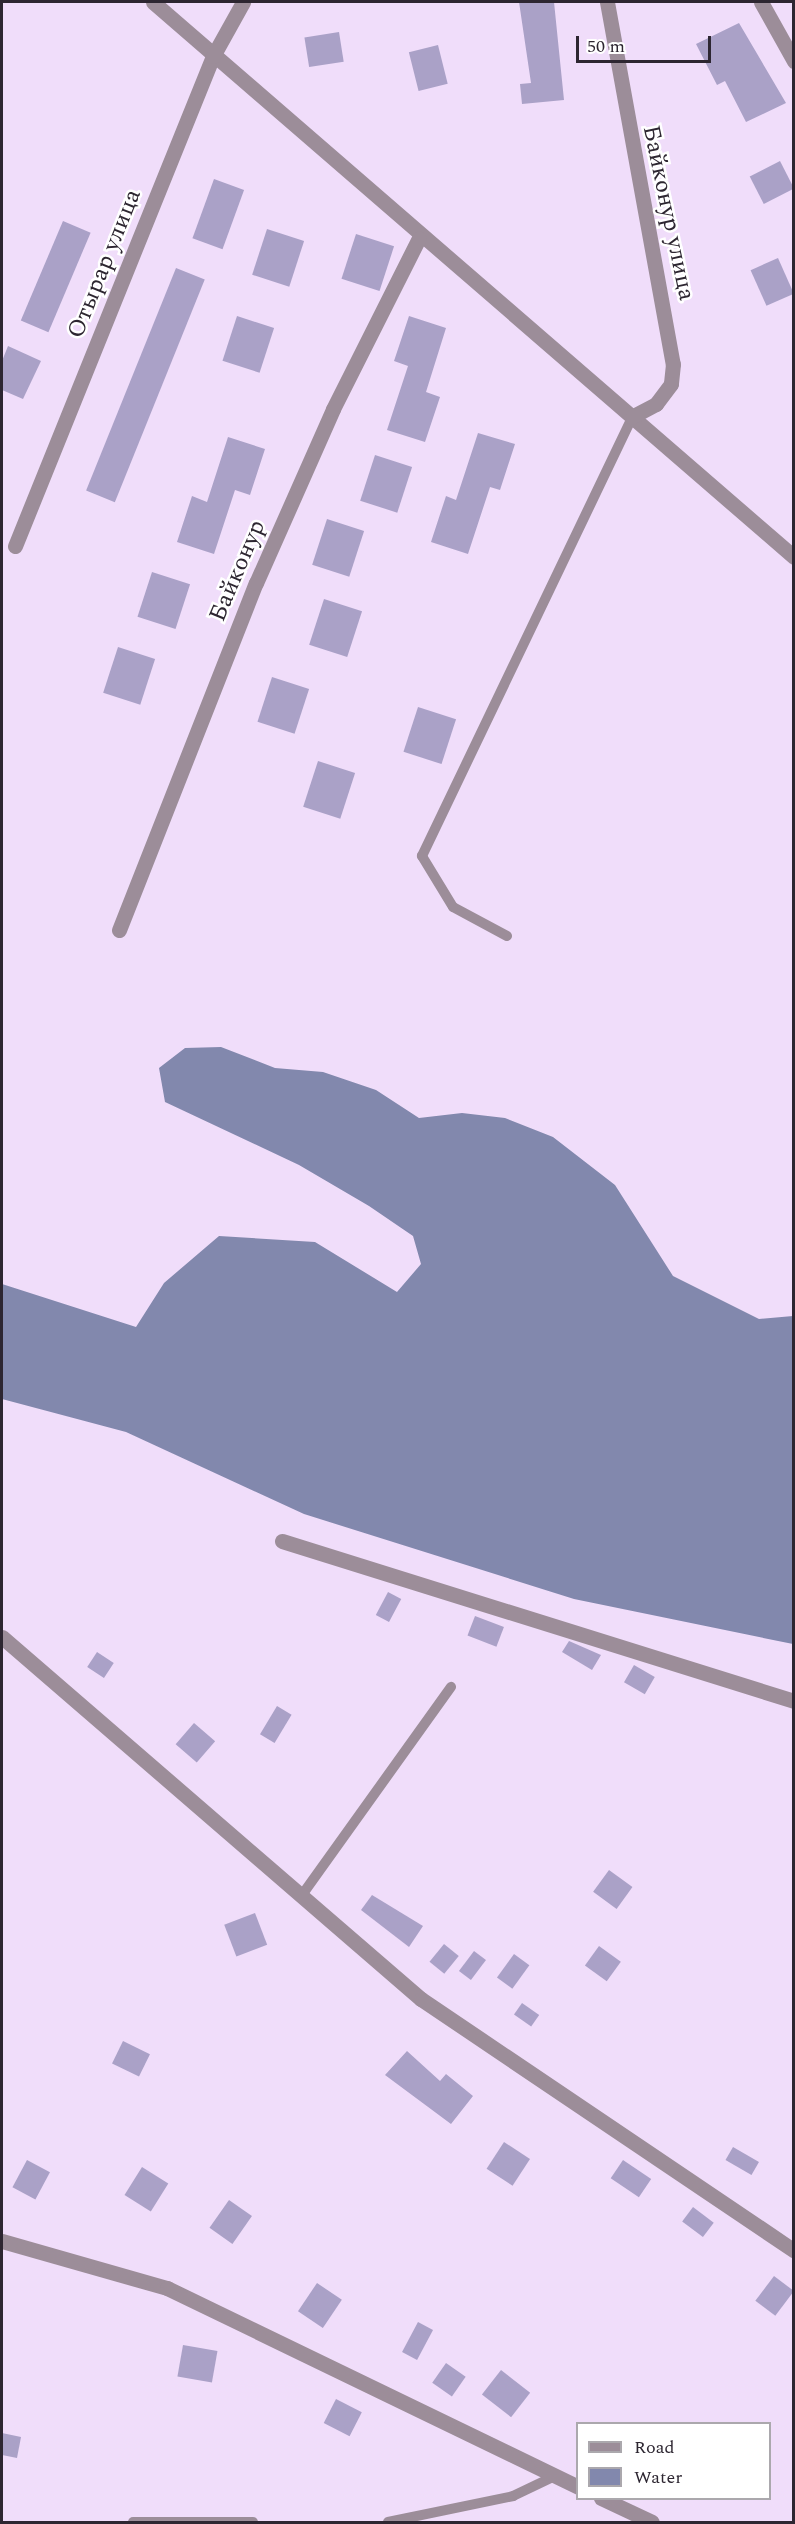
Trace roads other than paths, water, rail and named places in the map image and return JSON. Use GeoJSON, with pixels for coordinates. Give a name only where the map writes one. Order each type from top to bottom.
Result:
{"type":"FeatureCollection","features":[{"type":"Feature","properties":{"kind":"street"},"geometry":{"type":"LineString","coordinates":[[153,2],[419,238],[633,416],[794,557]]}},
{"type":"Feature","properties":{"kind":"street","name":"Отырар улица"},"geometry":{"type":"LineString","coordinates":[[15,546],[213,56],[243,2]]}},
{"type":"Feature","properties":{"kind":"street","name":"Байконур улица"},"geometry":{"type":"LineString","coordinates":[[607,2],[673,364],[671,384],[656,404],[633,416]]}},
{"type":"Feature","properties":{"kind":"street"},"geometry":{"type":"LineString","coordinates":[[761,2],[794,61]]}},
{"type":"Feature","properties":{"kind":"street","name":"Байконур"},"geometry":{"type":"LineString","coordinates":[[119,930],[256,583],[333,409],[419,238]]}},
{"type":"Feature","properties":{"kind":"street"},"geometry":{"type":"LineString","coordinates":[[282,1541],[794,1701]]}},
{"type":"Feature","properties":{"kind":"street"},"geometry":{"type":"LineString","coordinates":[[2,1637],[421,1999],[794,2251]]}},
{"type":"Feature","properties":{"kind":"street"},"geometry":{"type":"LineString","coordinates":[[2,2241],[167,2288],[576,2486]]}},
{"type":"Feature","properties":{"kind":"street"},"geometry":{"type":"LineString","coordinates":[[603,2500],[652,2523]]}},
{"type":"Feature","properties":{"kind":"lane"},"geometry":{"type":"LineString","coordinates":[[507,936],[453,907],[422,856],[633,416]]}},
{"type":"Feature","properties":{"kind":"lane"},"geometry":{"type":"LineString","coordinates":[[302,1894],[451,1688]]}},
{"type":"Feature","properties":{"kind":"lane"},"geometry":{"type":"LineString","coordinates":[[388,2523],[513,2496],[555,2476]]}},
{"type":"Feature","properties":{"kind":"lane"},"geometry":{"type":"LineString","coordinates":[[133,2523],[253,2523]]}},
{"type":"Feature","properties":{"kind":"water"},"geometry":{"type":"Polygon","coordinates":[[[221,1047],[275,1068],[323,1072],[376,1090],[419,1118],[462,1113],[505,1118],[553,1137],[615,1185],[673,1276],[759,1319],[793,1316],[793,1644],[574,1599],[304,1514],[126,1432],[2,1399],[2,1284],[136,1327],[164,1283],[219,1236],[315,1242],[397,1292],[421,1264],[413,1236],[369,1206],[299,1165],[165,1102],[159,1068],[185,1048],[221,1047]]]}}]}
